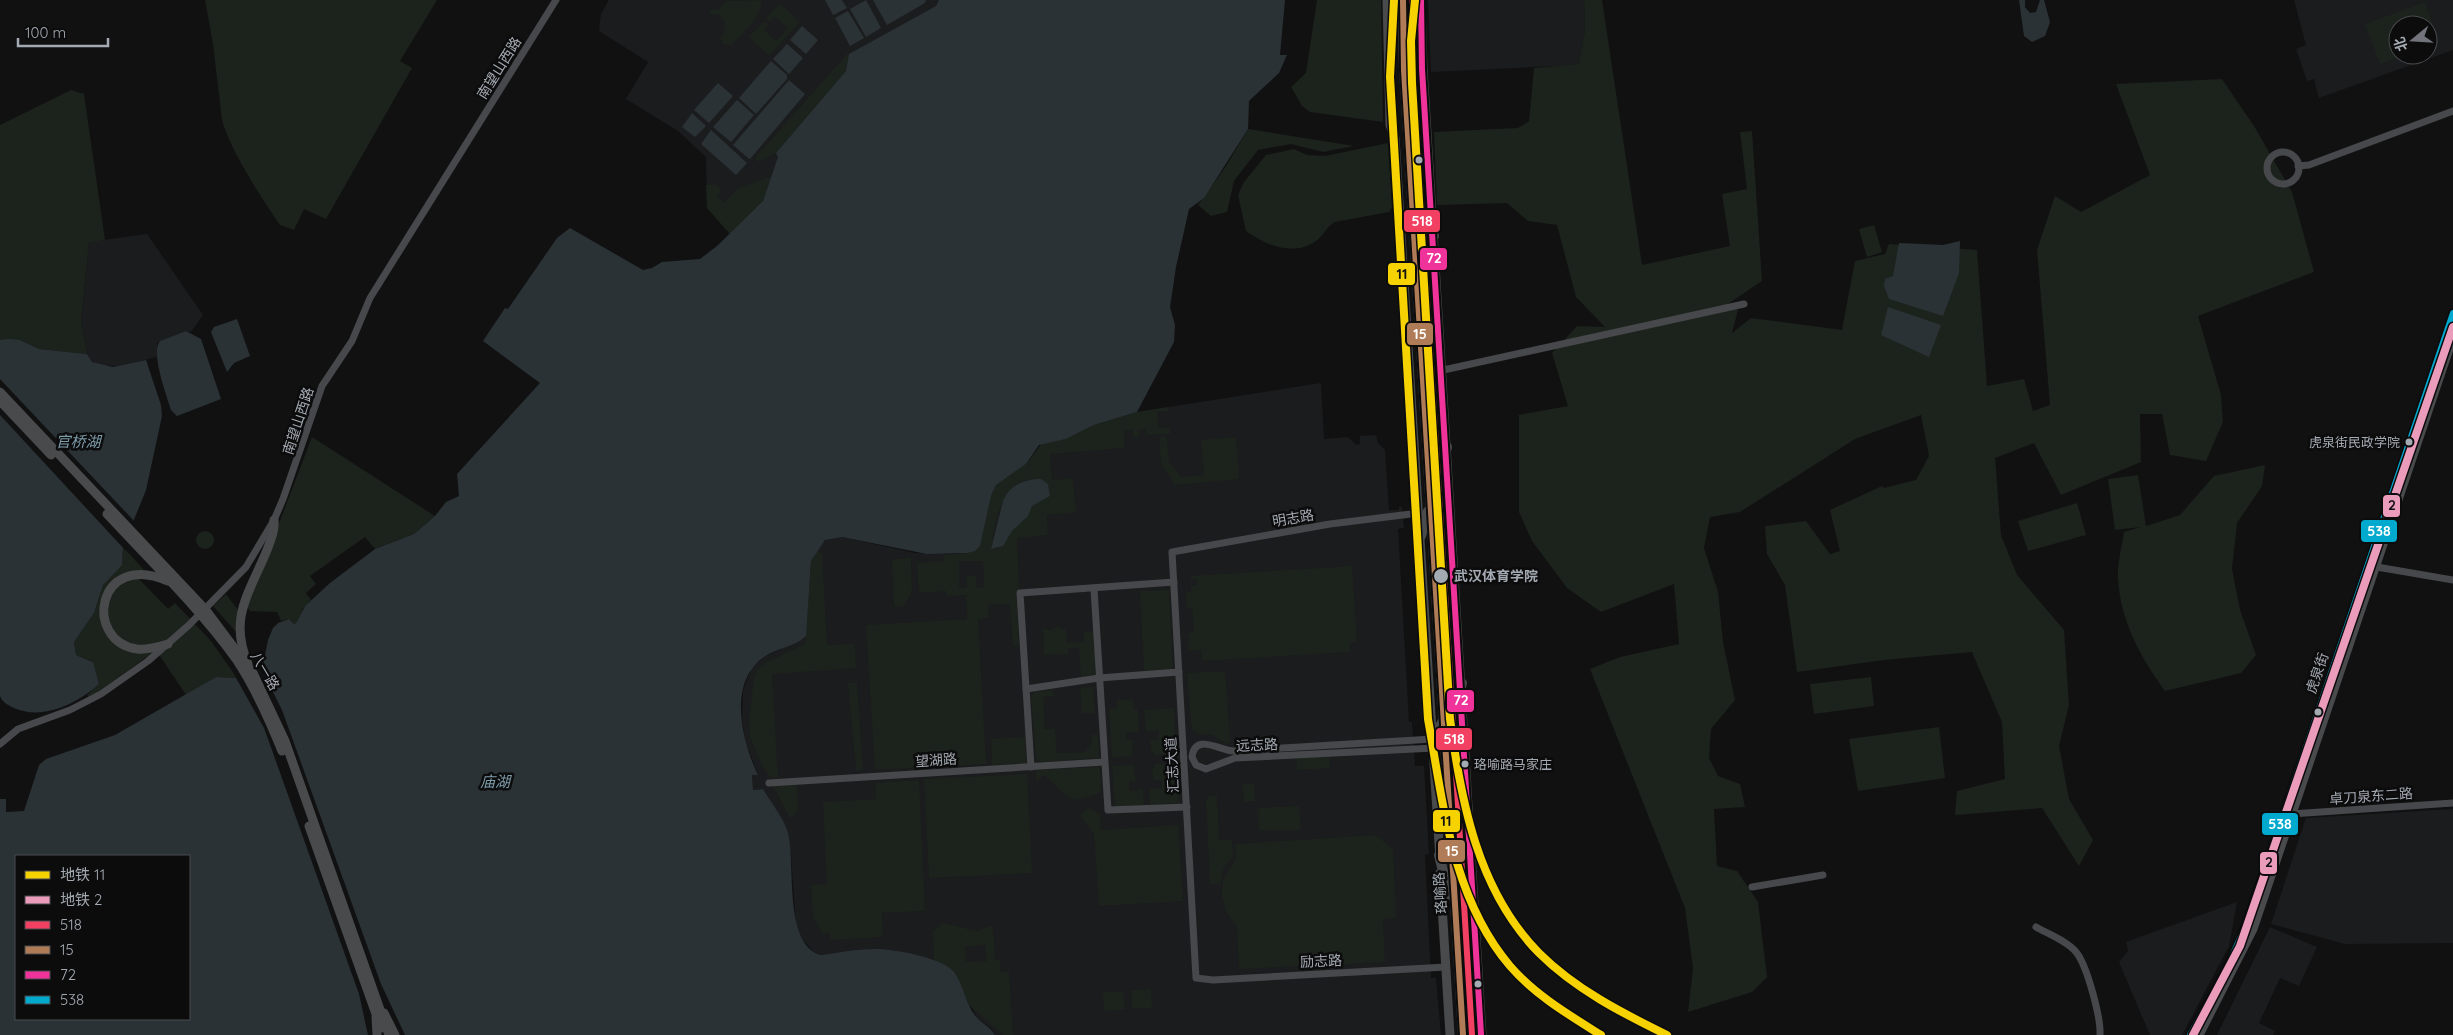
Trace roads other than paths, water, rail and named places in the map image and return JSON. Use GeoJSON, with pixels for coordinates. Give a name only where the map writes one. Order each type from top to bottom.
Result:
{"type":"FeatureCollection","features":[{"type":"Feature","properties":{"kind":"highway","name":"珞喻路"},"geometry":{"type":"LineString","coordinates":[[1402,0],[1404,69],[1426,373],[1438,483],[1472,1035]]}},
{"type":"Feature","properties":{"kind":"highway","name":"珞喻路"},"geometry":{"type":"LineString","coordinates":[[1412,0],[1413,69],[1422,200],[1430,503],[1463,1035]]}},
{"type":"Feature","properties":{"kind":"highway"},"geometry":{"type":"LineString","coordinates":[[1422,200],[1434,236]]}},
{"type":"Feature","properties":{"kind":"highway"},"geometry":{"type":"LineString","coordinates":[[1438,483],[1447,446]]}},
{"type":"Feature","properties":{"kind":"highway"},"geometry":{"type":"LineString","coordinates":[[1421,536],[1430,503]]}},
{"type":"Feature","properties":{"kind":"highway"},"geometry":{"type":"LineString","coordinates":[[1452,714],[1462,683]]}},
{"type":"Feature","properties":{"kind":"highway"},"geometry":{"type":"LineString","coordinates":[[1434,744],[1443,720]]}},
{"type":"Feature","properties":{"kind":"highway"},"geometry":{"type":"LineString","coordinates":[[1439,855],[1456,922]]}},
{"type":"Feature","properties":{"kind":"main road"},"geometry":{"type":"LineString","coordinates":[[1387,0],[1390,125],[1395,138],[1411,374],[1450,1035]]}},
{"type":"Feature","properties":{"kind":"main road"},"geometry":{"type":"LineString","coordinates":[[1421,0],[1423,68],[1482,1035]]}},
{"type":"Feature","properties":{"kind":"main road","name":"虎泉街"},"geometry":{"type":"LineString","coordinates":[[2198,1035],[2253,928],[2292,814],[2453,313]]}},
{"type":"Feature","properties":{"kind":"main road","name":"虎泉街"},"geometry":{"type":"LineString","coordinates":[[2190,1035],[2226,970],[2245,927],[2453,336]]}},
{"type":"Feature","properties":{"kind":"main road","name":"八一路"},"geometry":{"type":"LineString","coordinates":[[0,392],[205,609],[253,673],[284,741],[378,1010],[384,1035]]}},
{"type":"Feature","properties":{"kind":"main road","name":"八一路"},"geometry":{"type":"LineString","coordinates":[[0,401],[205,620],[228,648],[260,701],[281,749],[378,1010],[390,1035]]}},
{"type":"Feature","properties":{"kind":"main road"},"geometry":{"type":"LineString","coordinates":[[253,673],[240,638],[240,616],[246,595],[273,535],[274,520]]}},
{"type":"Feature","properties":{"kind":"main road"},"geometry":{"type":"LineString","coordinates":[[168,581],[155,575],[138,574],[125,577],[114,584],[107,595],[104,609],[106,623],[114,637],[124,645],[136,648],[168,644]]}},
{"type":"Feature","properties":{"kind":"main road"},"geometry":{"type":"LineString","coordinates":[[377,1035],[378,1010]]}},
{"type":"Feature","properties":{"kind":"main road"},"geometry":{"type":"LineString","coordinates":[[378,1010],[395,1035]]}},
{"type":"Feature","properties":{"kind":"street","name":"南望山西路"},"geometry":{"type":"LineString","coordinates":[[0,744],[18,729],[70,710],[101,694],[168,644],[246,567],[274,520],[295,469],[322,386],[352,341],[370,298],[556,0]]}},
{"type":"Feature","properties":{"kind":"street"},"geometry":{"type":"LineString","coordinates":[[2298,166],[2309,165],[2453,111]]}},
{"type":"Feature","properties":{"kind":"street"},"geometry":{"type":"LineString","coordinates":[[2279,152],[2290,153],[2297,161],[2298,166],[2296,176],[2283,183],[2270,177],[2267,168],[2270,158],[2279,152]]}},
{"type":"Feature","properties":{"kind":"street"},"geometry":{"type":"LineString","coordinates":[[1411,374],[1442,370],[1744,304]]}},
{"type":"Feature","properties":{"kind":"street","name":"明志路"},"geometry":{"type":"LineString","coordinates":[[1172,552],[1330,524],[1419,513]]}},
{"type":"Feature","properties":{"kind":"street","name":"汇志大道"},"geometry":{"type":"LineString","coordinates":[[1172,552],[1196,978]]}},
{"type":"Feature","properties":{"kind":"street"},"geometry":{"type":"LineString","coordinates":[[2372,566],[2453,580]]}},
{"type":"Feature","properties":{"kind":"street"},"geometry":{"type":"LineString","coordinates":[[1031,767],[1020,593],[1174,582]]}},
{"type":"Feature","properties":{"kind":"street"},"geometry":{"type":"LineString","coordinates":[[1094,589],[1104,762],[1109,812],[1186,807]]}},
{"type":"Feature","properties":{"kind":"street"},"geometry":{"type":"LineString","coordinates":[[1026,689],[1099,678],[1179,672]]}},
{"type":"Feature","properties":{"kind":"street"},"geometry":{"type":"LineString","coordinates":[[1182,735],[1186,743],[1196,747],[1192,757],[1198,767],[1188,772],[1185,780]]}},
{"type":"Feature","properties":{"kind":"street","name":"远志路"},"geometry":{"type":"LineString","coordinates":[[1196,747],[1208,743],[1220,750],[1234,751],[1434,744]]}},
{"type":"Feature","properties":{"kind":"street","name":"远志路"},"geometry":{"type":"LineString","coordinates":[[1198,767],[1208,769],[1220,762],[1234,758],[1434,744]]}},
{"type":"Feature","properties":{"kind":"street","name":"望湖路"},"geometry":{"type":"LineString","coordinates":[[769,783],[1104,762]]}},
{"type":"Feature","properties":{"kind":"street","name":"卓刀泉东二路"},"geometry":{"type":"LineString","coordinates":[[2292,814],[2453,803]]}},
{"type":"Feature","properties":{"kind":"street"},"geometry":{"type":"LineString","coordinates":[[1752,887],[1823,875]]}},
{"type":"Feature","properties":{"kind":"street"},"geometry":{"type":"LineString","coordinates":[[2036,927],[2076,951],[2082,963],[2098,1015],[2100,1035]]}},
{"type":"Feature","properties":{"kind":"street","name":"励志路"},"geometry":{"type":"LineString","coordinates":[[1196,978],[1213,980],[1446,967]]}},
{"type":"Feature","properties":{"kind":"water"},"geometry":{"type":"Polygon","coordinates":[[[825,0],[842,0],[847,8],[833,15],[825,0]]]}},
{"type":"Feature","properties":{"kind":"water"},"geometry":{"type":"Polygon","coordinates":[[[866,0],[881,28],[866,37],[850,9],[866,0]]]}},
{"type":"Feature","properties":{"kind":"water"},"geometry":{"type":"Polygon","coordinates":[[[873,0],[926,0],[925,3],[887,25],[873,0]]]}},
{"type":"Feature","properties":{"kind":"water","name":"庙湖"},"geometry":{"type":"Polygon","coordinates":[[[939,0],[1285,0],[1280,55],[1287,55],[1279,73],[1249,101],[1248,129],[1204,198],[1189,209],[1176,267],[1170,307],[1175,325],[1174,342],[1137,412],[1094,425],[1066,439],[1039,445],[1026,464],[996,485],[991,496],[980,546],[975,551],[927,554],[842,537],[825,540],[811,561],[806,636],[797,643],[774,651],[764,657],[752,668],[745,682],[741,713],[747,746],[758,775],[752,775],[753,790],[763,789],[786,827],[790,847],[793,902],[796,919],[801,935],[808,947],[820,955],[867,949],[893,950],[939,962],[954,972],[974,1014],[995,1035],[0,1035],[0,799],[6,799],[6,812],[24,811],[39,765],[46,759],[115,735],[216,677],[237,678],[255,670],[264,661],[268,640],[273,628],[278,623],[289,619],[294,624],[297,622],[305,606],[330,583],[375,549],[414,534],[435,516],[446,502],[459,496],[457,474],[540,383],[483,341],[505,308],[508,309],[557,238],[570,228],[643,270],[652,268],[662,262],[700,259],[717,246],[763,201],[778,157],[776,153],[846,71],[849,54],[936,6],[939,0]]]}},
{"type":"Feature","properties":{"kind":"water"},"geometry":{"type":"Polygon","coordinates":[[[2019,0],[2025,0],[2025,7],[2030,13],[2036,12],[2040,0],[2044,0],[2050,22],[2045,36],[2032,42],[2024,36],[2019,0]]]}},
{"type":"Feature","properties":{"kind":"water"},"geometry":{"type":"Polygon","coordinates":[[[848,11],[864,38],[850,46],[835,18],[848,11]]]}},
{"type":"Feature","properties":{"kind":"water"},"geometry":{"type":"Polygon","coordinates":[[[802,26],[818,40],[806,54],[790,40],[802,26]]]}},
{"type":"Feature","properties":{"kind":"water"},"geometry":{"type":"Polygon","coordinates":[[[787,44],[803,58],[789,74],[773,59],[787,44]]]}},
{"type":"Feature","properties":{"kind":"water"},"geometry":{"type":"Polygon","coordinates":[[[771,61],[787,75],[787,79],[756,114],[739,98],[771,61]]]}},
{"type":"Feature","properties":{"kind":"water"},"geometry":{"type":"Polygon","coordinates":[[[789,80],[805,94],[750,159],[748,158],[733,145],[789,80]]]}},
{"type":"Feature","properties":{"kind":"water"},"geometry":{"type":"Polygon","coordinates":[[[718,83],[733,96],[709,123],[694,110],[718,83]]]}},
{"type":"Feature","properties":{"kind":"water"},"geometry":{"type":"Polygon","coordinates":[[[737,100],[754,115],[731,142],[713,127],[737,100]]]}},
{"type":"Feature","properties":{"kind":"water"},"geometry":{"type":"Polygon","coordinates":[[[692,113],[706,126],[695,137],[682,127],[692,113]]]}},
{"type":"Feature","properties":{"kind":"water"},"geometry":{"type":"Polygon","coordinates":[[[711,130],[747,163],[736,175],[701,144],[711,130]]]}},
{"type":"Feature","properties":{"kind":"water"},"geometry":{"type":"Polygon","coordinates":[[[1960,241],[1959,273],[1943,316],[1889,299],[1884,286],[1885,279],[1893,276],[1899,243],[1943,245],[1960,241]]]}},
{"type":"Feature","properties":{"kind":"water"},"geometry":{"type":"Polygon","coordinates":[[[1888,307],[1941,325],[1929,357],[1881,335],[1888,307]]]}},
{"type":"Feature","properties":{"kind":"water"},"geometry":{"type":"Polygon","coordinates":[[[237,319],[250,356],[234,363],[227,372],[211,332],[214,327],[237,319]]]}},
{"type":"Feature","properties":{"kind":"water"},"geometry":{"type":"Polygon","coordinates":[[[186,331],[201,339],[221,399],[177,416],[171,410],[163,385],[158,364],[157,347],[160,341],[186,331]]]}},
{"type":"Feature","properties":{"kind":"water","name":"官桥湖"},"geometry":{"type":"Polygon","coordinates":[[[0,340],[20,340],[39,349],[87,354],[92,362],[113,367],[146,360],[161,405],[162,416],[146,490],[123,547],[122,565],[103,585],[94,613],[74,642],[76,655],[93,662],[99,684],[71,703],[48,711],[37,712],[14,708],[4,702],[0,696],[0,340]]]}},
{"type":"Feature","properties":{"kind":"water"},"geometry":{"type":"Polygon","coordinates":[[[1041,479],[1048,484],[1050,496],[1032,506],[1028,516],[1012,531],[1003,546],[991,549],[1006,495],[1018,484],[1029,480],[1041,479]]]}},
{"type":"Feature","properties":{"kind":"metro line","name":"11"},"geometry":{"type":"LineString","coordinates":[[1394,0],[1390,77],[1428,719],[1445,816],[1463,880],[1475,911],[1490,939],[1510,966],[1530,986],[1553,1004],[1601,1035]]}},
{"type":"Feature","properties":{"kind":"metro line","name":"11"},"geometry":{"type":"LineString","coordinates":[[1415,0],[1411,41],[1412,83],[1450,719],[1454,750],[1467,813],[1487,874],[1501,902],[1518,929],[1539,953],[1583,989],[1616,1009],[1667,1035]]}},
{"type":"Feature","properties":{"kind":"metro line","name":"2"},"geometry":{"type":"LineString","coordinates":[[2193,1035],[2240,946],[2453,327]]}},
{"type":"Feature","properties":{"kind":"place","name":"虎泉街民政学院"},"geometry":{"type":"Point","coordinates":[2409,442]}},
{"type":"Feature","properties":{"kind":"place","name":"武汉体育学院"},"geometry":{"type":"Point","coordinates":[1441,576]}},
{"type":"Feature","properties":{"kind":"place","name":"珞喻路马家庄"},"geometry":{"type":"Point","coordinates":[1465,764]}}]}
